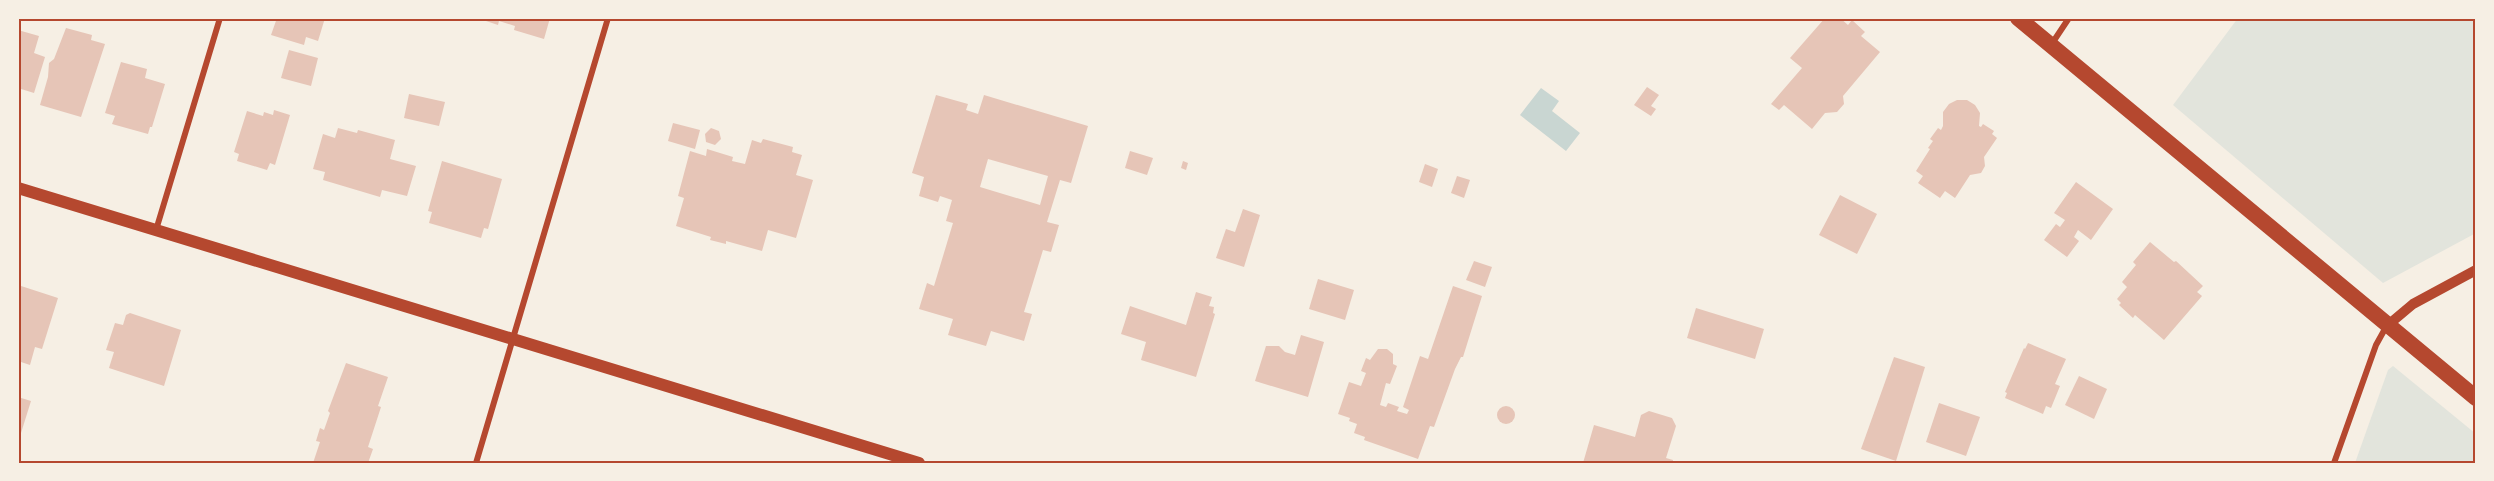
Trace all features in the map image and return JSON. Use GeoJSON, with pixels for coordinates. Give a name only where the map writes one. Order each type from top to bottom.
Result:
{"type":"FeatureCollection","features":[{"type":"Feature","properties":{"kind":"highway"},"geometry":{"type":"LineString","coordinates":[[2018,18],[2476,398]]}},
{"type":"Feature","properties":{"kind":"main road"},"geometry":{"type":"LineString","coordinates":[[18,188],[919,463]]}},
{"type":"Feature","properties":{"kind":"street"},"geometry":{"type":"LineString","coordinates":[[156,230],[220,18]]}},
{"type":"Feature","properties":{"kind":"street"},"geometry":{"type":"LineString","coordinates":[[476,463],[608,18]]}},
{"type":"Feature","properties":{"kind":"street"},"geometry":{"type":"LineString","coordinates":[[2050,45],[2069,18]]}},
{"type":"Feature","properties":{"kind":"street"},"geometry":{"type":"LineString","coordinates":[[2334,463],[2376,345],[2388,325],[2413,304],[2476,270]]}},
{"type":"Feature","properties":{"kind":"shaded area"},"geometry":{"type":"Polygon","coordinates":[[[2238,18],[2476,18],[2476,233],[2383,283],[2173,105],[2238,18]]]}},
{"type":"Feature","properties":{"kind":"shaded area"},"geometry":{"type":"Polygon","coordinates":[[[1541,88],[1559,101],[1552,111],[1580,133],[1566,151],[1520,115],[1541,88]]]}},
{"type":"Feature","properties":{"kind":"shaded area"},"geometry":{"type":"Polygon","coordinates":[[[2393,366],[2476,434],[2476,463],[2355,463],[2388,370],[2393,366]]]}},
{"type":"Feature","properties":{"kind":"building"},"geometry":{"type":"Polygon","coordinates":[[[277,18],[325,18],[318,41],[306,37],[304,45],[271,35],[277,18]]]}},
{"type":"Feature","properties":{"kind":"building"},"geometry":{"type":"Polygon","coordinates":[[[477,18],[550,18],[544,39],[514,30],[515,26],[499,21],[498,25],[477,18]]]}},
{"type":"Feature","properties":{"kind":"building"},"geometry":{"type":"Polygon","coordinates":[[[1825,18],[1840,18],[1848,25],[1852,20],[1865,32],[1861,36],[1880,52],[1843,96],[1844,104],[1837,112],[1825,113],[1812,129],[1784,105],[1779,110],[1771,104],[1802,68],[1790,58],[1825,18]]]}},
{"type":"Feature","properties":{"kind":"building"},"geometry":{"type":"Polygon","coordinates":[[[66,28],[92,35],[91,40],[105,44],[81,117],[40,105],[48,77],[49,63],[54,59],[66,28]]]}},
{"type":"Feature","properties":{"kind":"building"},"geometry":{"type":"Polygon","coordinates":[[[18,30],[39,36],[34,53],[45,57],[34,93],[18,88],[18,30]]]}},
{"type":"Feature","properties":{"kind":"building"},"geometry":{"type":"Polygon","coordinates":[[[289,50],[318,58],[311,86],[281,78],[289,50]]]}},
{"type":"Feature","properties":{"kind":"building"},"geometry":{"type":"Polygon","coordinates":[[[121,62],[147,69],[145,78],[165,84],[148,134],[112,124],[115,116],[105,113],[121,62]]]}},
{"type":"Feature","properties":{"kind":"building"},"geometry":{"type":"Polygon","coordinates":[[[1647,87],[1659,95],[1651,106],[1656,109],[1651,116],[1634,105],[1647,87]]]}},
{"type":"Feature","properties":{"kind":"building"},"geometry":{"type":"Polygon","coordinates":[[[409,94],[445,102],[439,126],[404,118],[409,94]]]}},
{"type":"Feature","properties":{"kind":"building"},"geometry":{"type":"Polygon","coordinates":[[[936,95],[968,104],[966,110],[978,114],[984,95],[1088,126],[1071,183],[1060,180],[1047,222],[1059,225],[1051,252],[1043,250],[1024,312],[1032,314],[1024,341],[991,331],[986,346],[948,335],[953,319],[919,309],[927,283],[934,286],[953,223],[946,221],[952,200],[940,196],[938,202],[919,196],[924,177],[912,173],[936,95]],[[988,159],[980,187],[1040,205],[1048,176],[988,159]]]}},
{"type":"Feature","properties":{"kind":"building"},"geometry":{"type":"Polygon","coordinates":[[[1957,100],[1967,100],[1975,105],[1980,113],[1979,126],[1983,124],[1994,131],[1992,134],[1997,138],[1984,157],[1985,166],[1981,173],[1970,175],[1955,198],[1945,191],[1940,198],[1918,183],[1923,176],[1916,171],[1930,149],[1928,148],[1933,141],[1930,139],[1938,128],[1941,130],[1943,126],[1943,112],[1949,104],[1957,100]]]}},
{"type":"Feature","properties":{"kind":"building"},"geometry":{"type":"Polygon","coordinates":[[[274,110],[290,115],[275,165],[270,163],[267,170],[237,161],[239,154],[234,152],[247,111],[263,116],[264,112],[273,115],[274,110]]]}},
{"type":"Feature","properties":{"kind":"building"},"geometry":{"type":"Polygon","coordinates":[[[673,123],[700,130],[695,149],[668,141],[673,123]]]}},
{"type":"Feature","properties":{"kind":"building"},"geometry":{"type":"Polygon","coordinates":[[[338,128],[357,133],[358,130],[395,140],[390,159],[416,166],[407,196],[382,190],[380,197],[323,180],[325,172],[313,169],[323,134],[335,138],[338,128]]]}},
{"type":"Feature","properties":{"kind":"building"},"geometry":{"type":"Polygon","coordinates":[[[711,128],[719,131],[721,139],[715,145],[706,142],[705,134],[711,128]]]}},
{"type":"Feature","properties":{"kind":"building"},"geometry":{"type":"Polygon","coordinates":[[[763,139],[793,147],[792,152],[802,155],[796,175],[813,180],[796,238],[768,230],[762,251],[726,241],[726,244],[710,240],[711,237],[676,226],[684,198],[678,196],[690,151],[706,156],[707,149],[733,157],[732,161],[745,164],[752,140],[761,143],[763,139]]]}},
{"type":"Feature","properties":{"kind":"building"},"geometry":{"type":"Polygon","coordinates":[[[1130,151],[1153,158],[1147,175],[1125,168],[1130,151]]]}},
{"type":"Feature","properties":{"kind":"building"},"geometry":{"type":"Polygon","coordinates":[[[442,161],[502,179],[488,229],[484,228],[481,238],[429,223],[432,212],[428,211],[442,161]]]}},
{"type":"Feature","properties":{"kind":"building"},"geometry":{"type":"Polygon","coordinates":[[[1183,161],[1188,163],[1186,170],[1181,168],[1183,161]]]}},
{"type":"Feature","properties":{"kind":"building"},"geometry":{"type":"Polygon","coordinates":[[[1425,164],[1438,169],[1432,187],[1419,182],[1425,164]]]}},
{"type":"Feature","properties":{"kind":"building"},"geometry":{"type":"Polygon","coordinates":[[[1457,176],[1470,180],[1464,198],[1451,193],[1457,176]]]}},
{"type":"Feature","properties":{"kind":"building"},"geometry":{"type":"Polygon","coordinates":[[[2076,182],[2113,209],[2091,240],[2078,230],[2074,237],[2079,241],[2067,257],[2044,240],[2056,224],[2060,227],[2065,220],[2054,213],[2076,182]]]}},
{"type":"Feature","properties":{"kind":"building"},"geometry":{"type":"Polygon","coordinates":[[[1840,195],[1877,214],[1857,254],[1819,235],[1840,195]]]}},
{"type":"Feature","properties":{"kind":"building"},"geometry":{"type":"Polygon","coordinates":[[[1243,209],[1260,215],[1244,267],[1216,258],[1226,229],[1235,232],[1243,209]]]}},
{"type":"Feature","properties":{"kind":"building"},"geometry":{"type":"Polygon","coordinates":[[[2150,242],[2174,262],[2176,261],[2203,286],[2197,292],[2202,296],[2164,340],[2135,315],[2133,318],[2119,305],[2121,303],[2117,299],[2127,287],[2122,282],[2136,265],[2133,262],[2150,242]]]}},
{"type":"Feature","properties":{"kind":"building"},"geometry":{"type":"Polygon","coordinates":[[[1474,261],[1492,267],[1485,287],[1466,280],[1474,261]]]}},
{"type":"Feature","properties":{"kind":"building"},"geometry":{"type":"Polygon","coordinates":[[[1318,279],[1354,290],[1345,320],[1309,309],[1318,279]]]}},
{"type":"Feature","properties":{"kind":"building"},"geometry":{"type":"Polygon","coordinates":[[[18,285],[58,298],[42,349],[35,347],[30,365],[18,361],[18,285]]]}},
{"type":"Feature","properties":{"kind":"building"},"geometry":{"type":"Polygon","coordinates":[[[1453,286],[1482,296],[1463,357],[1455,369],[1434,427],[1430,426],[1418,459],[1364,440],[1365,437],[1354,433],[1357,424],[1349,421],[1350,418],[1338,414],[1349,382],[1361,386],[1366,373],[1361,371],[1366,358],[1370,360],[1378,349],[1387,349],[1393,354],[1393,364],[1397,366],[1390,384],[1386,383],[1380,405],[1386,407],[1388,403],[1399,407],[1397,411],[1407,414],[1409,410],[1403,407],[1420,356],[1428,359],[1453,286]]]}},
{"type":"Feature","properties":{"kind":"building"},"geometry":{"type":"Polygon","coordinates":[[[1196,292],[1212,297],[1209,306],[1214,307],[1213,313],[1215,314],[1196,377],[1141,360],[1146,342],[1121,334],[1130,306],[1186,325],[1196,292]]]}},
{"type":"Feature","properties":{"kind":"building"},"geometry":{"type":"Polygon","coordinates":[[[1696,308],[1764,329],[1755,359],[1687,338],[1696,308]]]}},
{"type":"Feature","properties":{"kind":"building"},"geometry":{"type":"Polygon","coordinates":[[[130,313],[181,330],[164,386],[109,368],[114,352],[106,350],[115,323],[123,325],[126,315],[130,313]]]}},
{"type":"Feature","properties":{"kind":"building"},"geometry":{"type":"Polygon","coordinates":[[[1301,335],[1324,342],[1308,397],[1255,381],[1266,346],[1279,346],[1285,352],[1295,355],[1301,335]]]}},
{"type":"Feature","properties":{"kind":"building"},"geometry":{"type":"Polygon","coordinates":[[[2028,343],[2066,359],[2055,384],[2060,386],[2051,408],[2046,406],[2043,414],[2005,398],[2007,393],[2005,392],[2028,343]]]}},
{"type":"Feature","properties":{"kind":"building"},"geometry":{"type":"Polygon","coordinates":[[[1894,357],[1925,367],[1896,461],[1861,449],[1894,357]]]}},
{"type":"Feature","properties":{"kind":"building"},"geometry":{"type":"Polygon","coordinates":[[[346,363],[388,377],[368,447],[373,449],[368,463],[313,463],[320,442],[316,441],[320,428],[324,430],[330,413],[328,411],[346,363]]]}},
{"type":"Feature","properties":{"kind":"building"},"geometry":{"type":"Polygon","coordinates":[[[2079,376],[2107,389],[2094,419],[2065,405],[2079,376]]]}},
{"type":"Feature","properties":{"kind":"building"},"geometry":{"type":"Polygon","coordinates":[[[18,397],[31,401],[21,433],[18,432],[18,397]]]}},
{"type":"Feature","properties":{"kind":"building"},"geometry":{"type":"Polygon","coordinates":[[[1939,403],[1980,417],[1966,456],[1926,442],[1939,403]]]}},
{"type":"Feature","properties":{"kind":"building"},"geometry":{"type":"Polygon","coordinates":[[[1506,406],[1514,411],[1515,415],[1510,423],[1506,424],[1498,419],[1497,415],[1502,407],[1506,406]]]}},
{"type":"Feature","properties":{"kind":"building"},"geometry":{"type":"Polygon","coordinates":[[[1649,411],[1672,418],[1676,426],[1666,458],[1673,460],[1673,463],[1583,463],[1594,425],[1635,437],[1641,415],[1649,411]]]}}]}
